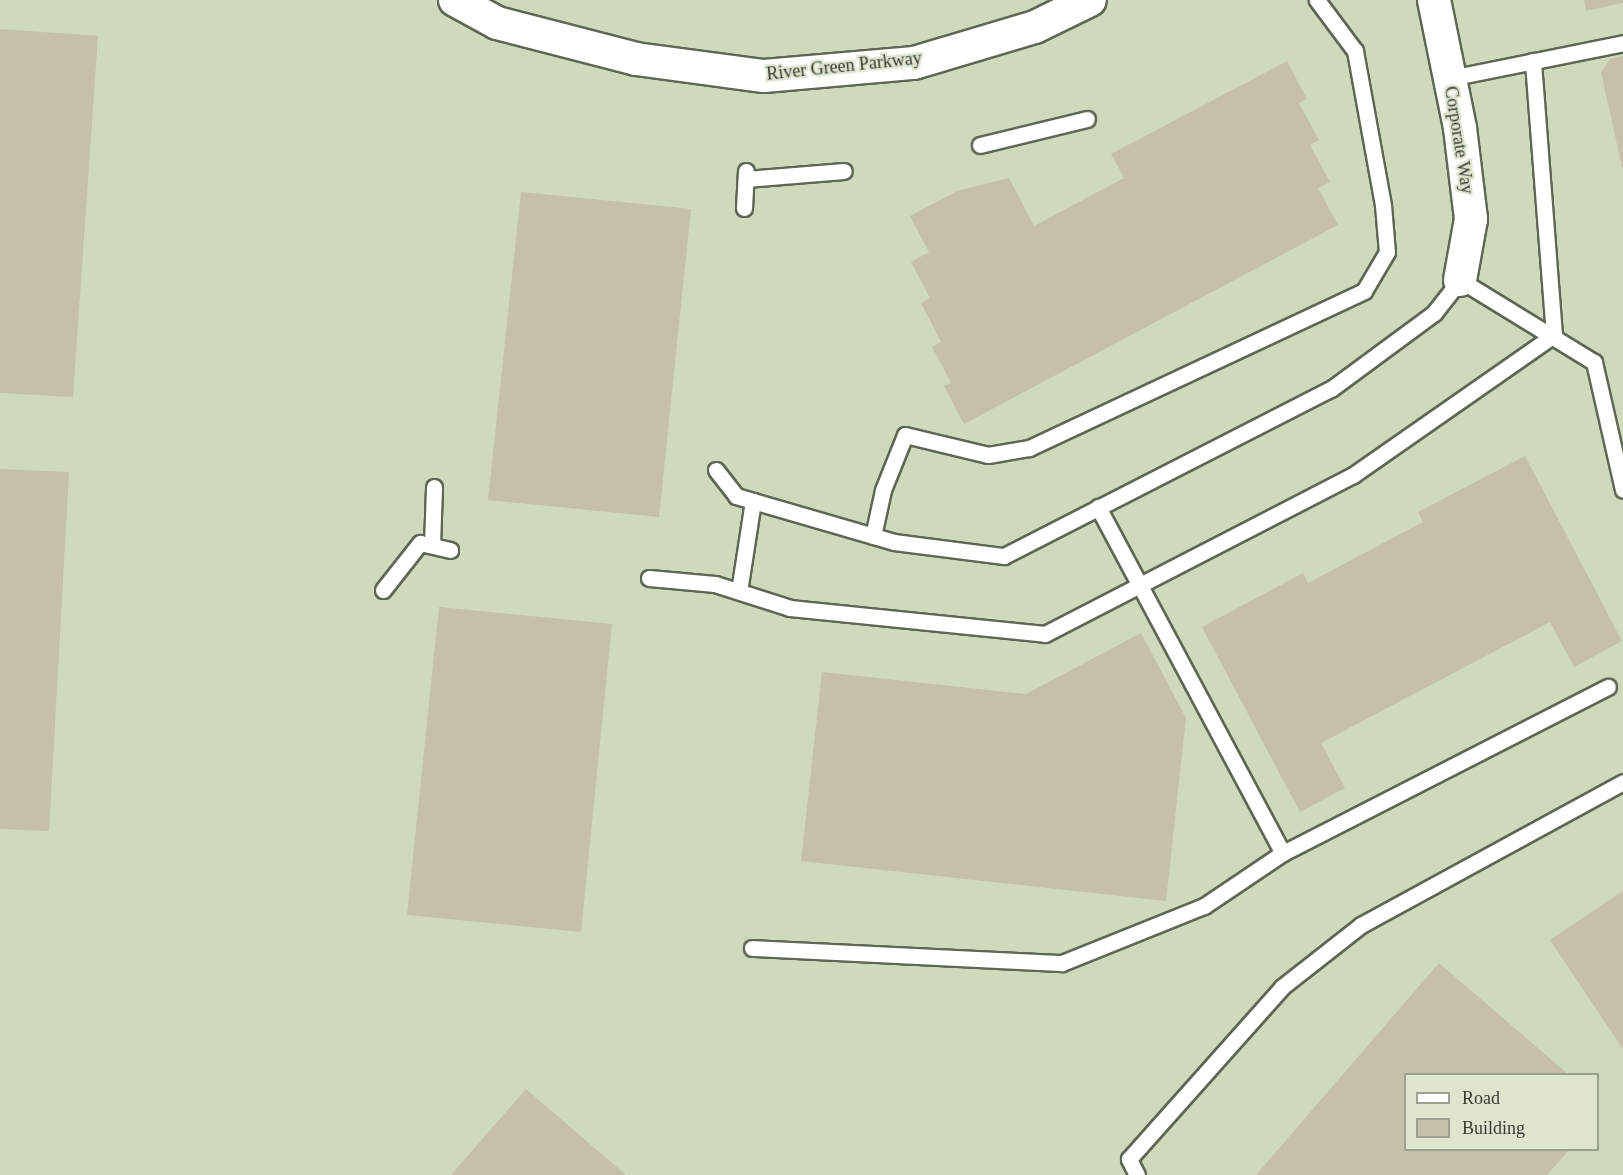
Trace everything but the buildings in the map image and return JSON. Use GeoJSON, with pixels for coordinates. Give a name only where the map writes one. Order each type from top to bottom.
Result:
{"type":"FeatureCollection","features":[{"type":"Feature","properties":{"kind":"street","name":"River Green Parkway"},"geometry":{"type":"LineString","coordinates":[[454,0],[497,22],[636,59],[764,75],[914,63],[1035,27],[1090,0]]}},
{"type":"Feature","properties":{"kind":"street","name":"Corporate Way"},"geometry":{"type":"LineString","coordinates":[[1434,0],[1450,78],[1471,219],[1460,280]]}},
{"type":"Feature","properties":{"kind":"lane"},"geometry":{"type":"LineString","coordinates":[[873,536],[883,490],[905,435],[988,455],[1029,448],[1364,291],[1388,252],[1383,205],[1354,51],[1317,0]]}},
{"type":"Feature","properties":{"kind":"lane"},"geometry":{"type":"LineString","coordinates":[[1450,78],[1623,43]]}},
{"type":"Feature","properties":{"kind":"lane"},"geometry":{"type":"LineString","coordinates":[[1533,61],[1554,335]]}},
{"type":"Feature","properties":{"kind":"lane"},"geometry":{"type":"LineString","coordinates":[[980,145],[1087,119]]}},
{"type":"Feature","properties":{"kind":"lane"},"geometry":{"type":"LineString","coordinates":[[744,208],[746,175],[844,171]]}},
{"type":"Feature","properties":{"kind":"lane"},"geometry":{"type":"LineString","coordinates":[[717,470],[736,496],[894,542],[1005,556],[1330,389],[1434,313],[1460,280],[1554,335],[1594,362],[1623,490]]}},
{"type":"Feature","properties":{"kind":"lane"},"geometry":{"type":"LineString","coordinates":[[649,578],[715,584],[790,608],[1046,634],[1353,475],[1554,335]]}},
{"type":"Feature","properties":{"kind":"lane"},"geometry":{"type":"LineString","coordinates":[[432,545],[434,487]]}},
{"type":"Feature","properties":{"kind":"lane"},"geometry":{"type":"LineString","coordinates":[[739,591],[753,501]]}},
{"type":"Feature","properties":{"kind":"lane"},"geometry":{"type":"LineString","coordinates":[[1098,507],[1283,853]]}},
{"type":"Feature","properties":{"kind":"lane"},"geometry":{"type":"LineString","coordinates":[[383,590],[420,543],[450,550]]}},
{"type":"Feature","properties":{"kind":"lane"},"geometry":{"type":"LineString","coordinates":[[752,948],[1062,963],[1204,906],[1283,853],[1608,687]]}},
{"type":"Feature","properties":{"kind":"lane"},"geometry":{"type":"LineString","coordinates":[[1137,1175],[1129,1159],[1282,987],[1361,925],[1623,782]]}},
{"type":"Feature","properties":{"kind":"shaded area"},"geometry":{"type":"Polygon","coordinates":[[[0,0],[1623,0],[1623,1175],[0,1175],[0,0]]]}}]}
